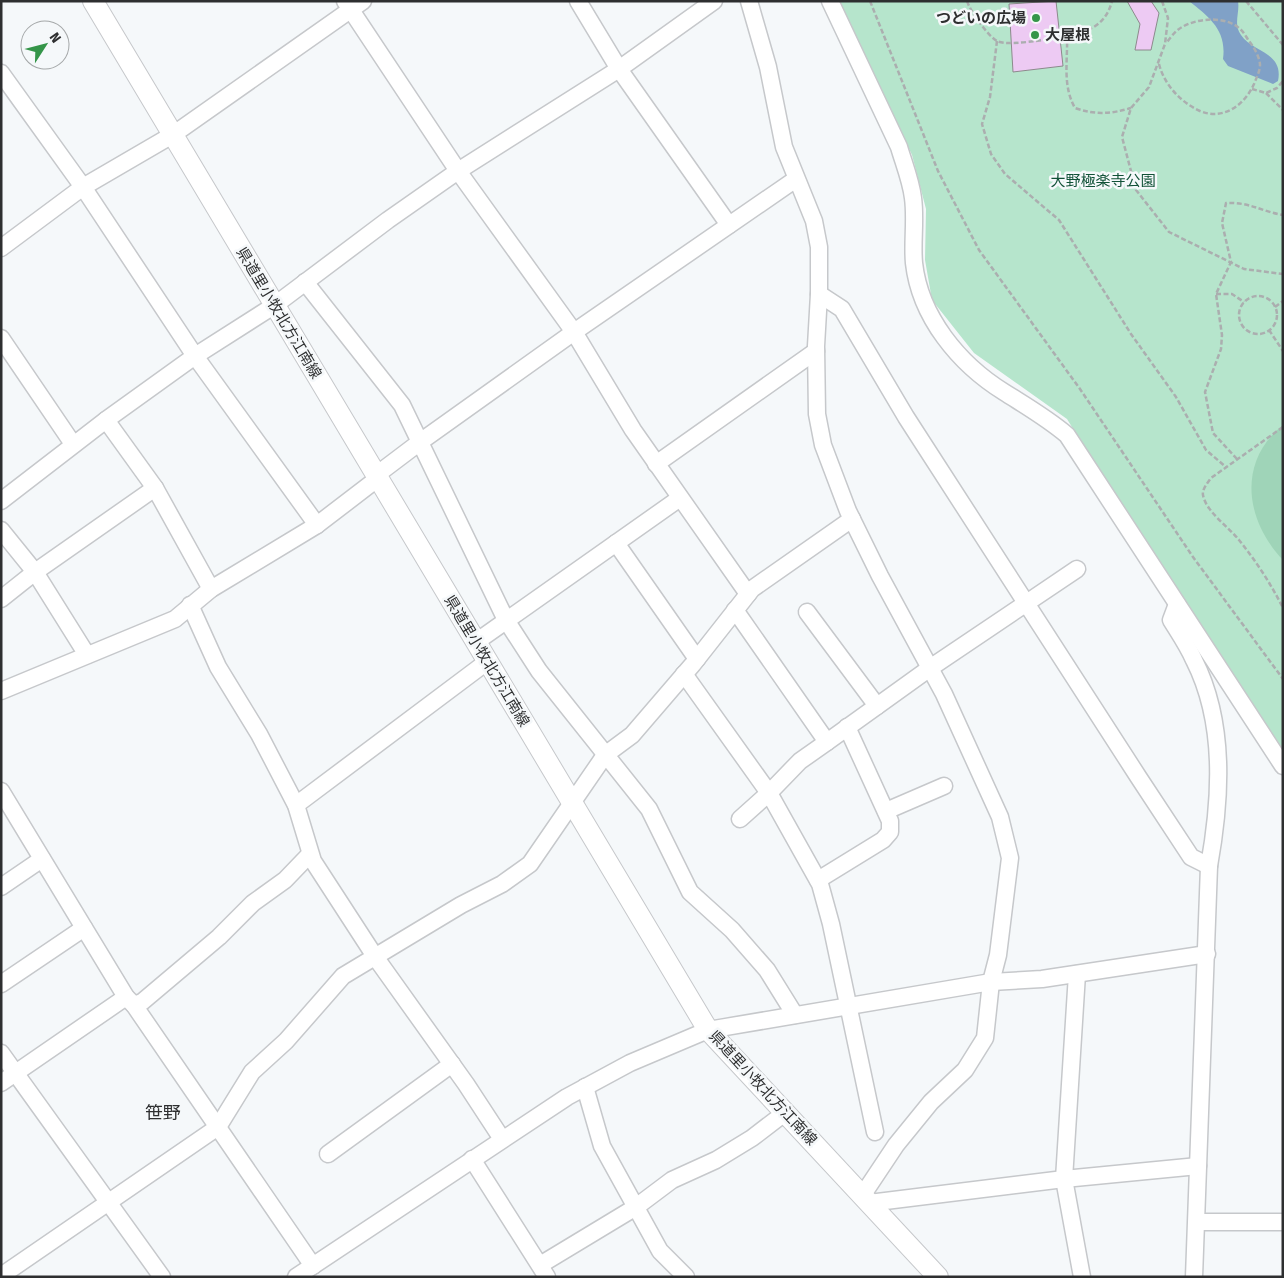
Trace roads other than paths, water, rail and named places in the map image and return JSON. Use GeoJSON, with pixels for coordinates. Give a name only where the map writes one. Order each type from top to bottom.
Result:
{"type":"FeatureCollection","features":[{"type":"Feature","properties":{"kind":"main road","name":"県道里小牧北方江南線"},"geometry":{"type":"LineString","coordinates":[[93,1],[174,134],[376,478],[488,661],[708,1030],[938,1277]]}},
{"type":"Feature","properties":{"kind":"street"},"geometry":{"type":"LineString","coordinates":[[578,1],[620,69],[729,225]]}},
{"type":"Feature","properties":{"kind":"street"},"geometry":{"type":"LineString","coordinates":[[1,501],[106,420],[195,356],[274,305],[458,171],[620,69],[714,1]]}},
{"type":"Feature","properties":{"kind":"street"},"geometry":{"type":"LineString","coordinates":[[749,1],[768,68],[784,147],[814,221],[819,247],[816,351],[818,422],[831,469],[852,519],[930,668],[1000,817],[1010,858],[998,955],[991,982],[986,1038],[978,1053],[964,1070],[916,1120],[866,1199]]}},
{"type":"Feature","properties":{"kind":"street"},"geometry":{"type":"LineString","coordinates":[[830,1],[899,147],[907,172],[913,198],[914,262],[925,307],[948,342],[966,362],[1003,392],[1049,420],[1066,435],[1283,766]]}},
{"type":"Feature","properties":{"kind":"street"},"geometry":{"type":"LineString","coordinates":[[1,248],[83,187],[174,134],[353,4],[458,171],[574,332],[633,430],[748,594]]}},
{"type":"Feature","properties":{"kind":"street"},"geometry":{"type":"LineString","coordinates":[[1,73],[83,187],[195,356],[317,524]]}},
{"type":"Feature","properties":{"kind":"street"},"geometry":{"type":"LineString","coordinates":[[1,691],[175,619],[190,604],[211,589],[317,524],[420,442],[574,332],[796,179]]}},
{"type":"Feature","properties":{"kind":"street"},"geometry":{"type":"LineString","coordinates":[[305,282],[402,405],[506,620],[538,670],[649,808],[690,892],[732,930],[767,970],[795,1015]]}},
{"type":"Feature","properties":{"kind":"street"},"geometry":{"type":"LineString","coordinates":[[819,294],[842,309],[906,417],[1191,857],[1210,866]]}},
{"type":"Feature","properties":{"kind":"street"},"geometry":{"type":"LineString","coordinates":[[1,338],[73,444]]}},
{"type":"Feature","properties":{"kind":"street"},"geometry":{"type":"LineString","coordinates":[[656,464],[816,351]]}},
{"type":"Feature","properties":{"kind":"street"},"geometry":{"type":"LineString","coordinates":[[106,420],[155,488],[211,589]]}},
{"type":"Feature","properties":{"kind":"street"},"geometry":{"type":"LineString","coordinates":[[1,599],[35,572],[155,488]]}},
{"type":"Feature","properties":{"kind":"street"},"geometry":{"type":"LineString","coordinates":[[476,642],[680,498]]}},
{"type":"Feature","properties":{"kind":"street"},"geometry":{"type":"LineString","coordinates":[[7,1270],[109,1204],[218,1127],[252,1072],[286,1041],[343,976],[376,958],[461,905],[502,884],[530,864],[605,755],[632,735],[697,659],[748,594],[852,519]]}},
{"type":"Feature","properties":{"kind":"street"},"geometry":{"type":"LineString","coordinates":[[1,530],[35,572],[87,655]]}},
{"type":"Feature","properties":{"kind":"street"},"geometry":{"type":"LineString","coordinates":[[616,543],[697,659]]}},
{"type":"Feature","properties":{"kind":"street"},"geometry":{"type":"LineString","coordinates":[[740,818],[769,793],[800,761],[930,668],[1077,569]]}},
{"type":"Feature","properties":{"kind":"street"},"geometry":{"type":"LineString","coordinates":[[190,604],[218,667],[259,734],[296,805],[312,861],[376,958],[452,1064],[502,1139]]}},
{"type":"Feature","properties":{"kind":"street"},"geometry":{"type":"LineString","coordinates":[[1177,604],[1171,620],[1195,660],[1211,708],[1217,746],[1219,788],[1210,866],[1194,1277]]}},
{"type":"Feature","properties":{"kind":"street"},"geometry":{"type":"LineString","coordinates":[[735,610],[827,742]]}},
{"type":"Feature","properties":{"kind":"street"},"geometry":{"type":"LineString","coordinates":[[807,612],[877,706]]}},
{"type":"Feature","properties":{"kind":"street"},"geometry":{"type":"LineString","coordinates":[[296,805],[488,661]]}},
{"type":"Feature","properties":{"kind":"street"},"geometry":{"type":"LineString","coordinates":[[684,674],[769,793],[818,880],[831,924],[875,1132]]}},
{"type":"Feature","properties":{"kind":"street"},"geometry":{"type":"LineString","coordinates":[[818,880],[883,840],[890,832],[890,821],[886,811],[847,727]]}},
{"type":"Feature","properties":{"kind":"street"},"geometry":{"type":"LineString","coordinates":[[886,811],[944,786]]}},
{"type":"Feature","properties":{"kind":"street"},"geometry":{"type":"LineString","coordinates":[[1,791],[130,1001],[313,1266]]}},
{"type":"Feature","properties":{"kind":"street"},"geometry":{"type":"LineString","coordinates":[[1,1083],[130,1001],[142,1002],[219,937],[253,903],[285,880],[310,854]]}},
{"type":"Feature","properties":{"kind":"street"},"geometry":{"type":"LineString","coordinates":[[1,887],[42,858]]}},
{"type":"Feature","properties":{"kind":"street"},"geometry":{"type":"LineString","coordinates":[[1,984],[84,928]]}},
{"type":"Feature","properties":{"kind":"street"},"geometry":{"type":"LineString","coordinates":[[296,1277],[502,1139],[585,1087],[630,1064],[708,1030],[991,982],[1042,979],[1207,954]]}},
{"type":"Feature","properties":{"kind":"street"},"geometry":{"type":"LineString","coordinates":[[1077,974],[1064,1179],[1082,1277]]}},
{"type":"Feature","properties":{"kind":"street"},"geometry":{"type":"LineString","coordinates":[[1,1053],[162,1277]]}},
{"type":"Feature","properties":{"kind":"street"},"geometry":{"type":"LineString","coordinates":[[328,1154],[452,1064]]}},
{"type":"Feature","properties":{"kind":"street"},"geometry":{"type":"LineString","coordinates":[[585,1087],[602,1146],[660,1251],[686,1277]]}},
{"type":"Feature","properties":{"kind":"street"},"geometry":{"type":"LineString","coordinates":[[472,1159],[543,1271],[672,1180],[716,1160],[752,1138],[786,1112]]}},
{"type":"Feature","properties":{"kind":"street"},"geometry":{"type":"LineString","coordinates":[[866,1199],[1198,1166]]}},
{"type":"Feature","properties":{"kind":"street"},"geometry":{"type":"LineString","coordinates":[[1197,1222],[1283,1222]]}},
{"type":"Feature","properties":{"kind":"water"},"geometry":{"type":"Polygon","coordinates":[[[1189,1],[1238,1],[1237,27],[1241,35],[1246,41],[1272,58],[1279,71],[1278,81],[1273,84],[1228,66],[1223,59],[1224,49],[1222,40],[1215,25],[1189,1]]]}},
{"type":"Feature","properties":{"kind":"place","name":"つどいの広場"},"geometry":{"type":"Point","coordinates":[1036,18]}},
{"type":"Feature","properties":{"kind":"place","name":"大屋根"},"geometry":{"type":"Point","coordinates":[1035,35]}},
{"type":"Feature","properties":{"kind":"district","name":"笹野"},"geometry":{"type":"Point","coordinates":[163,1113]}},
{"type":"Feature","properties":{"kind":"park label","name":"大野極楽寺公園"},"geometry":{"type":"Point","coordinates":[1103,181]}}]}
